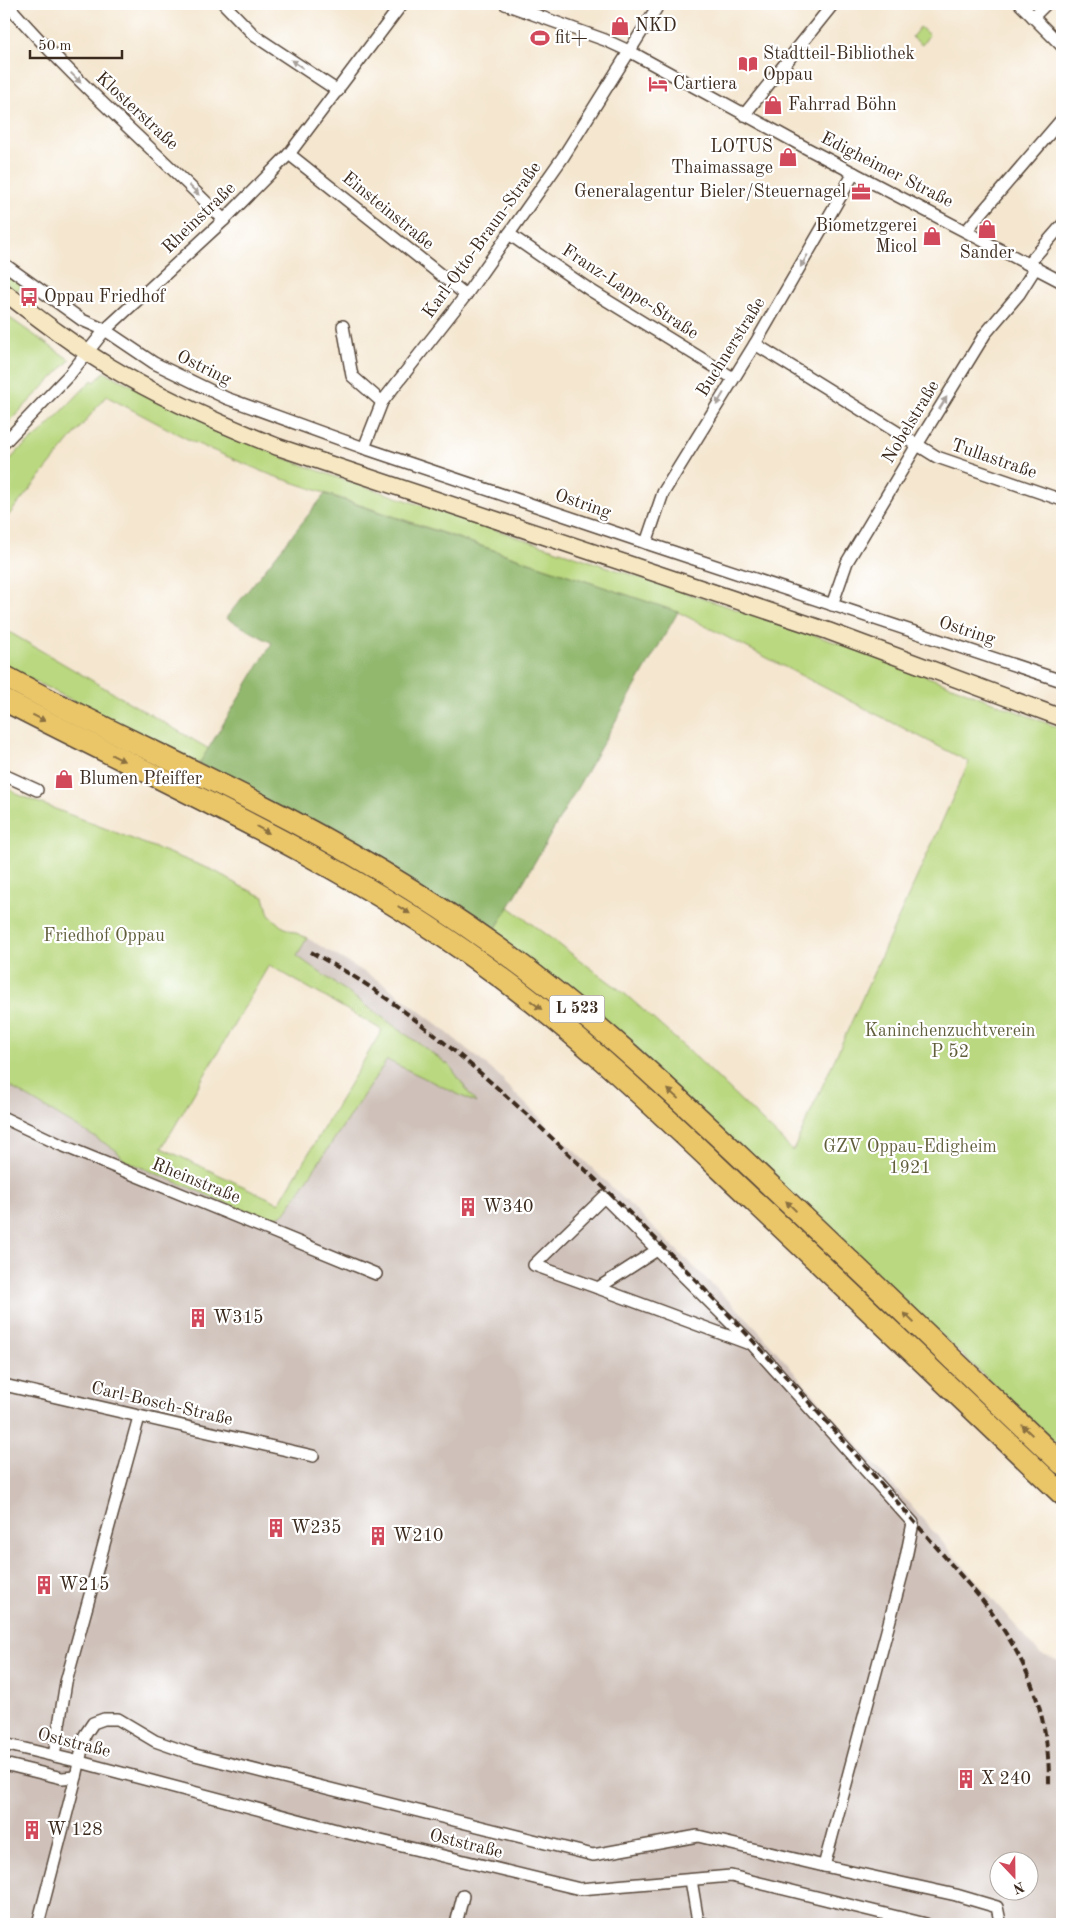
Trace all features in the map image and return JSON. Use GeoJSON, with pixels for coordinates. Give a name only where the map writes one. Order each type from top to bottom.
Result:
{"type":"FeatureCollection","features":[{"type":"Feature","properties":{"kind":"highway","name":"L 523"},"geometry":{"type":"LineString","coordinates":[[4,676],[330,841],[418,893],[496,947],[573,1006],[644,1068],[1062,1464]]}},
{"type":"Feature","properties":{"kind":"highway","name":"L 523"},"geometry":{"type":"LineString","coordinates":[[4,700],[320,860],[406,911],[485,965],[562,1025],[684,1134],[1062,1494]]}},
{"type":"Feature","properties":{"kind":"street","name":"Klosterstraße"},"geometry":{"type":"LineString","coordinates":[[7,4],[39,40],[84,85],[187,182],[224,220]]}},
{"type":"Feature","properties":{"kind":"street"},"geometry":{"type":"LineString","coordinates":[[224,4],[255,36],[338,91]]}},
{"type":"Feature","properties":{"kind":"street","name":"Rheinstraße"},"geometry":{"type":"LineString","coordinates":[[4,443],[70,374],[105,330],[224,220],[289,154],[402,4]]}},
{"type":"Feature","properties":{"kind":"street","name":"Edigheimer Straße"},"geometry":{"type":"LineString","coordinates":[[505,4],[629,51],[744,115],[1062,282]]}},
{"type":"Feature","properties":{"kind":"street","name":"Karl-Otto-Braun-Straße"},"geometry":{"type":"LineString","coordinates":[[364,448],[382,402],[466,295],[509,234],[563,156],[659,4]]}},
{"type":"Feature","properties":{"kind":"street"},"geometry":{"type":"LineString","coordinates":[[744,115],[833,4]]}},
{"type":"Feature","properties":{"kind":"street"},"geometry":{"type":"LineString","coordinates":[[1020,4],[1062,46]]}},
{"type":"Feature","properties":{"kind":"street"},"geometry":{"type":"LineString","coordinates":[[1033,17],[1046,4]]}},
{"type":"Feature","properties":{"kind":"street"},"geometry":{"type":"LineString","coordinates":[[966,231],[1062,119]]}},
{"type":"Feature","properties":{"kind":"street","name":"Einsteinstraße"},"geometry":{"type":"LineString","coordinates":[[289,154],[466,295]]}},
{"type":"Feature","properties":{"kind":"street","name":"Buchnerstraße"},"geometry":{"type":"LineString","coordinates":[[646,544],[663,492],[755,344],[854,173]]}},
{"type":"Feature","properties":{"kind":"street","name":"Nobelstraße"},"geometry":{"type":"LineString","coordinates":[[832,605],[847,562],[918,444],[985,334],[1019,294],[1032,265],[1062,225]]}},
{"type":"Feature","properties":{"kind":"street","name":"Franz-Lappe-Straße"},"geometry":{"type":"LineString","coordinates":[[509,234],[590,290],[733,378]]}},
{"type":"Feature","properties":{"kind":"street","name":"Ostring"},"geometry":{"type":"LineString","coordinates":[[4,264],[82,320],[105,330],[154,363],[226,398],[364,448],[646,544],[1062,681]]}},
{"type":"Feature","properties":{"kind":"street"},"geometry":{"type":"LineString","coordinates":[[4,292],[88,352],[160,395],[231,428],[278,447],[828,631],[1062,718]]}},
{"type":"Feature","properties":{"kind":"street"},"geometry":{"type":"LineString","coordinates":[[344,326],[352,376],[382,402]]}},
{"type":"Feature","properties":{"kind":"street","name":"Tullastraße"},"geometry":{"type":"LineString","coordinates":[[755,344],[937,457],[1062,500]]}},
{"type":"Feature","properties":{"kind":"street"},"geometry":{"type":"LineString","coordinates":[[4,775],[37,790]]}},
{"type":"Feature","properties":{"kind":"street","name":"Rheinstraße"},"geometry":{"type":"LineString","coordinates":[[4,1118],[59,1144],[376,1274]]}},
{"type":"Feature","properties":{"kind":"street"},"geometry":{"type":"LineString","coordinates":[[752,1344],[534,1265],[604,1197],[752,1344],[913,1523],[904,1567],[824,1866]]}},
{"type":"Feature","properties":{"kind":"street"},"geometry":{"type":"LineString","coordinates":[[598,1288],[657,1250]]}},
{"type":"Feature","properties":{"kind":"street","name":"Carl-Bosch-Straße"},"geometry":{"type":"LineString","coordinates":[[4,1385],[313,1456]]}},
{"type":"Feature","properties":{"kind":"street"},"geometry":{"type":"LineString","coordinates":[[54,1756],[66,1682],[139,1417]]}},
{"type":"Feature","properties":{"kind":"street"},"geometry":{"type":"LineString","coordinates":[[38,1924],[80,1762],[85,1735],[93,1723],[104,1719],[118,1719],[155,1741],[195,1755],[593,1856],[698,1836],[956,1895],[997,1907],[998,1924]]}},
{"type":"Feature","properties":{"kind":"street","name":"Oststraße"},"geometry":{"type":"LineString","coordinates":[[4,1744],[80,1762],[340,1831],[580,1890],[731,1876],[926,1924]]}},
{"type":"Feature","properties":{"kind":"street"},"geometry":{"type":"LineString","coordinates":[[4,1764],[62,1778],[76,1777]]}},
{"type":"Feature","properties":{"kind":"street"},"geometry":{"type":"LineString","coordinates":[[691,1880],[698,1922],[706,1924]]}},
{"type":"Feature","properties":{"kind":"street"},"geometry":{"type":"LineString","coordinates":[[456,1924],[464,1896]]}},
{"type":"Feature","properties":{"kind":"shaded area"},"geometry":{"type":"Polygon","coordinates":[[[307,938],[384,984],[503,1079],[504,1083],[749,1320],[1040,1654],[1062,1662],[1062,1924],[4,1924],[4,1083],[116,1150],[124,1160],[268,1221],[285,1212],[387,1059],[475,1102],[450,1066],[297,956],[307,938]]]}},
{"type":"Feature","properties":{"kind":"green space"},"geometry":{"type":"Polygon","coordinates":[[[920,27],[929,35],[922,45],[912,37],[920,27]]]}},
{"type":"Feature","properties":{"kind":"green space"},"geometry":{"type":"Polygon","coordinates":[[[4,271],[23,284],[16,292],[4,281],[4,271]]]}},
{"type":"Feature","properties":{"kind":"green space"},"geometry":{"type":"Polygon","coordinates":[[[4,314],[70,360],[4,427],[4,314]]]}},
{"type":"Feature","properties":{"kind":"green space"},"geometry":{"type":"Polygon","coordinates":[[[104,372],[279,456],[333,476],[859,650],[1062,729],[1062,1449],[856,1255],[492,934],[509,907],[624,993],[699,1060],[793,1151],[969,762],[678,612],[271,475],[193,442],[106,396],[8,516],[4,514],[4,466],[20,449],[42,432],[92,380],[95,382],[104,372]]]}},
{"type":"Feature","properties":{"kind":"green space"},"geometry":{"type":"Polygon","coordinates":[[[325,494],[678,612],[492,934],[199,764],[272,643],[226,618],[325,494]]]}},
{"type":"Feature","properties":{"kind":"green space"},"geometry":{"type":"Polygon","coordinates":[[[4,629],[209,749],[199,764],[4,666],[4,629]]]}},
{"type":"Feature","properties":{"kind":"green space","name":"Friedhof Oppau"},"geometry":{"type":"Polygon","coordinates":[[[4,786],[19,795],[215,871],[238,885],[264,897],[269,915],[281,926],[307,938],[297,956],[450,1066],[476,1103],[387,1060],[285,1213],[269,1221],[124,1160],[116,1150],[4,1083],[4,786]],[[269,965],[162,1148],[279,1203],[382,1030],[269,965]]]}},
{"type":"Feature","properties":{"kind":"railway"},"geometry":{"type":"LineString","coordinates":[[311,952],[358,979],[426,1028],[485,1077],[541,1128],[698,1282],[889,1492],[982,1600],[1012,1643],[1033,1688],[1040,1711],[1048,1760],[1049,1787]]}},
{"type":"Feature","properties":{"kind":"place","name":"NKD"},"geometry":{"type":"Point","coordinates":[620,26]}},
{"type":"Feature","properties":{"kind":"place","name":"fit+"},"geometry":{"type":"Point","coordinates":[540,38]}},
{"type":"Feature","properties":{"kind":"place","name":"Stadtteil-Bibliothek Oppau"},"geometry":{"type":"Point","coordinates":[748,64]}},
{"type":"Feature","properties":{"kind":"place","name":"Cartiera"},"geometry":{"type":"Point","coordinates":[658,84]}},
{"type":"Feature","properties":{"kind":"place","name":"Fahrrad Böhn"},"geometry":{"type":"Point","coordinates":[773,105]}},
{"type":"Feature","properties":{"kind":"place","name":"LOTUS Thaimassage"},"geometry":{"type":"Point","coordinates":[788,157]}},
{"type":"Feature","properties":{"kind":"place","name":"Generalagentur Bieler/Steuernagel"},"geometry":{"type":"Point","coordinates":[861,192]}},
{"type":"Feature","properties":{"kind":"place","name":"Sander"},"geometry":{"type":"Point","coordinates":[987,229]}},
{"type":"Feature","properties":{"kind":"place","name":"Biometzgerei Micol"},"geometry":{"type":"Point","coordinates":[932,236]}},
{"type":"Feature","properties":{"kind":"place","name":"Oppau Friedhof"},"geometry":{"type":"Point","coordinates":[29,297]}},
{"type":"Feature","properties":{"kind":"place","name":"Blumen Pfeiffer"},"geometry":{"type":"Point","coordinates":[64,779]}},
{"type":"Feature","properties":{"kind":"place","name":"W340"},"geometry":{"type":"Point","coordinates":[468,1207]}},
{"type":"Feature","properties":{"kind":"place","name":"W315"},"geometry":{"type":"Point","coordinates":[198,1318]}},
{"type":"Feature","properties":{"kind":"place","name":"W235"},"geometry":{"type":"Point","coordinates":[276,1528]}},
{"type":"Feature","properties":{"kind":"place","name":"W210"},"geometry":{"type":"Point","coordinates":[378,1536]}},
{"type":"Feature","properties":{"kind":"place","name":"W215"},"geometry":{"type":"Point","coordinates":[44,1585]}},
{"type":"Feature","properties":{"kind":"place","name":"X 240"},"geometry":{"type":"Point","coordinates":[966,1779]}},
{"type":"Feature","properties":{"kind":"place","name":"W 128"},"geometry":{"type":"Point","coordinates":[32,1830]}},
{"type":"Feature","properties":{"kind":"park label","name":"Kaninchenzuchtverein P 52"},"geometry":{"type":"Point","coordinates":[950,1041]}},
{"type":"Feature","properties":{"kind":"park label","name":"GZV Oppau-Edigheim 1921"},"geometry":{"type":"Point","coordinates":[910,1157]}}]}
